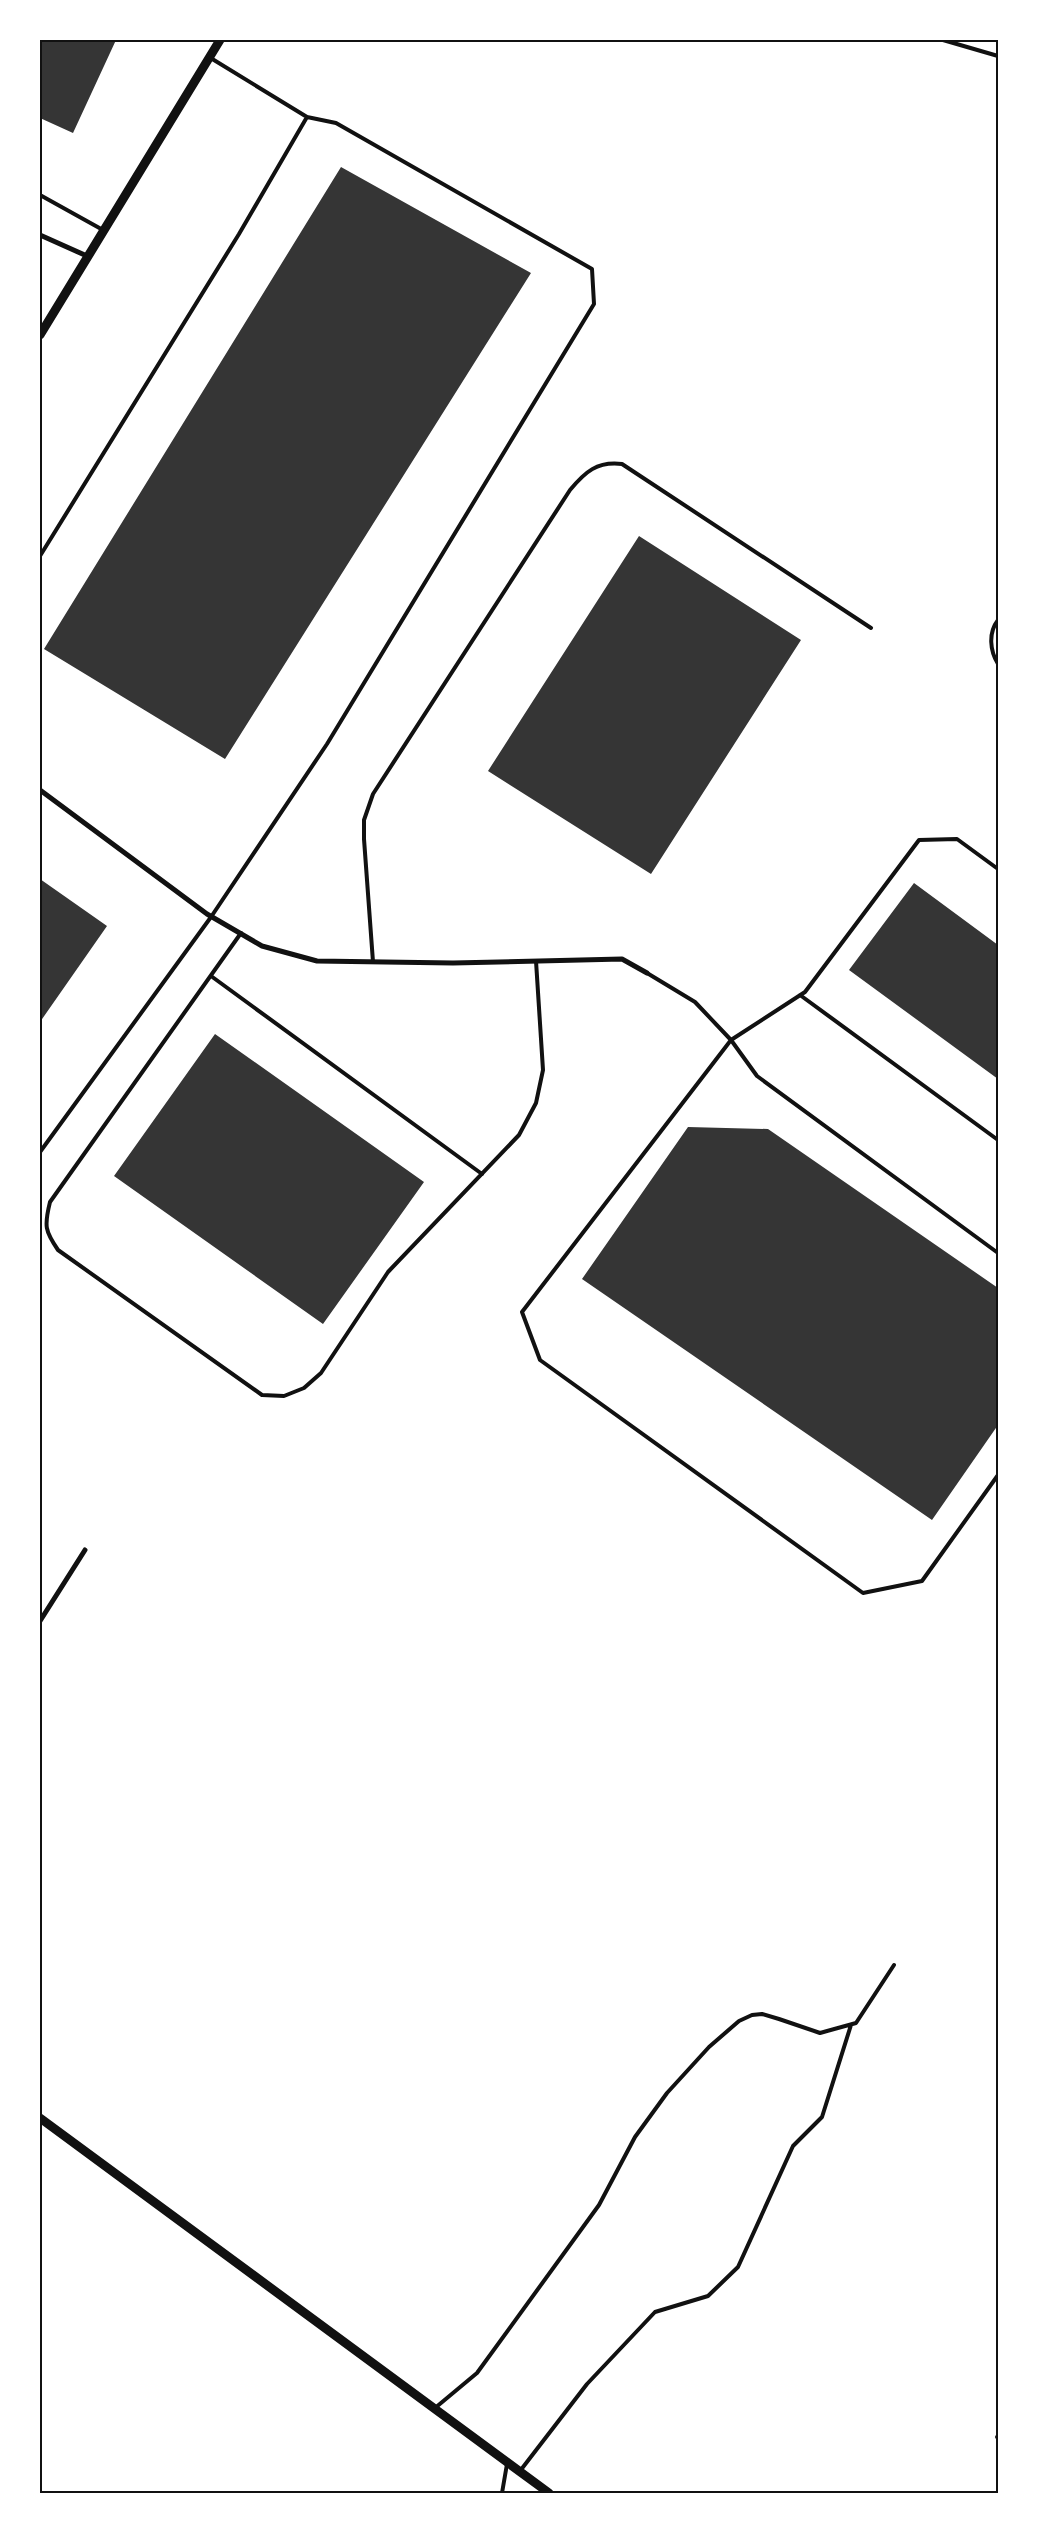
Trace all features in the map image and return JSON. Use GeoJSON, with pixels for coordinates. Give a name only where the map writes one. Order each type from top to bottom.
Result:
{"type":"FeatureCollection","features":[{"type":"Feature","properties":{"kind":"street"},"geometry":{"type":"LineString","coordinates":[[40,335],[220,40]]}},
{"type":"Feature","properties":{"kind":"street"},"geometry":{"type":"LineString","coordinates":[[40,235],[87,256]]}},
{"type":"Feature","properties":{"kind":"street"},"geometry":{"type":"LineString","coordinates":[[40,790],[211,916],[262,946],[318,961],[453,964],[622,959],[647,973]]}},
{"type":"Feature","properties":{"kind":"street"},"geometry":{"type":"LineString","coordinates":[[40,1621],[85,1550]]}},
{"type":"Feature","properties":{"kind":"street"},"geometry":{"type":"LineString","coordinates":[[40,2118],[549,2493]]}},
{"type":"Feature","properties":{"kind":"lane"},"geometry":{"type":"LineString","coordinates":[[943,40],[998,56]]}},
{"type":"Feature","properties":{"kind":"lane"},"geometry":{"type":"LineString","coordinates":[[40,1152],[211,916],[327,744],[594,304],[592,269],[336,123],[307,118],[209,57]]}},
{"type":"Feature","properties":{"kind":"lane"},"geometry":{"type":"LineString","coordinates":[[40,556],[239,234],[307,118]]}},
{"type":"Feature","properties":{"kind":"lane"},"geometry":{"type":"LineString","coordinates":[[40,195],[103,230]]}},
{"type":"Feature","properties":{"kind":"lane"},"geometry":{"type":"LineString","coordinates":[[373,962],[364,839],[364,820],[373,794],[570,490],[584,473],[602,464],[622,464],[871,628]]}},
{"type":"Feature","properties":{"kind":"lane"},"geometry":{"type":"LineString","coordinates":[[998,620],[994,625],[990,643],[998,664]]}},
{"type":"Feature","properties":{"kind":"lane"},"geometry":{"type":"LineString","coordinates":[[998,869],[957,839],[920,840],[805,992],[731,1040],[522,1312],[540,1360],[864,1593],[922,1581],[998,1475]]}},
{"type":"Feature","properties":{"kind":"lane"},"geometry":{"type":"LineString","coordinates":[[241,933],[50,1202],[46,1218],[46,1233],[58,1250],[262,1395],[284,1396],[304,1388],[321,1373],[388,1272],[519,1135],[536,1103],[543,1070],[536,961]]}},
{"type":"Feature","properties":{"kind":"lane"},"geometry":{"type":"LineString","coordinates":[[647,973],[695,1002],[731,1040],[757,1076],[998,1253]]}},
{"type":"Feature","properties":{"kind":"lane"},"geometry":{"type":"LineString","coordinates":[[211,976],[482,1174]]}},
{"type":"Feature","properties":{"kind":"lane"},"geometry":{"type":"LineString","coordinates":[[800,995],[998,1140]]}},
{"type":"Feature","properties":{"kind":"lane"},"geometry":{"type":"LineString","coordinates":[[435,2408],[477,2373],[599,2206],[635,2137],[668,2093],[709,2047],[740,2022],[752,2015],[762,2014],[820,2033],[856,2023],[894,1966]]}},
{"type":"Feature","properties":{"kind":"lane"},"geometry":{"type":"LineString","coordinates":[[520,2471],[587,2384],[656,2312],[708,2296],[738,2267],[793,2146],[822,2117],[851,2025]]}},
{"type":"Feature","properties":{"kind":"lane"},"geometry":{"type":"LineString","coordinates":[[502,2493],[507,2462]]}},
{"type":"Feature","properties":{"kind":"building"},"geometry":{"type":"Polygon","coordinates":[[[40,40],[116,40],[73,133],[40,118],[40,40]]]}},
{"type":"Feature","properties":{"kind":"building"},"geometry":{"type":"Polygon","coordinates":[[[341,167],[531,273],[225,759],[44,649],[341,167]]]}},
{"type":"Feature","properties":{"kind":"building"},"geometry":{"type":"Polygon","coordinates":[[[639,536],[801,640],[651,874],[488,771],[639,536]]]}},
{"type":"Feature","properties":{"kind":"building"},"geometry":{"type":"Polygon","coordinates":[[[40,879],[107,926],[40,1022],[40,879]]]}},
{"type":"Feature","properties":{"kind":"building"},"geometry":{"type":"Polygon","coordinates":[[[914,883],[998,945],[998,1079],[849,970],[914,883]]]}},
{"type":"Feature","properties":{"kind":"building"},"geometry":{"type":"Polygon","coordinates":[[[215,1034],[424,1182],[323,1324],[114,1176],[215,1034]]]}},
{"type":"Feature","properties":{"kind":"building"},"geometry":{"type":"Polygon","coordinates":[[[688,1127],[768,1129],[998,1288],[998,1425],[932,1520],[582,1279],[688,1127]]]}}]}
